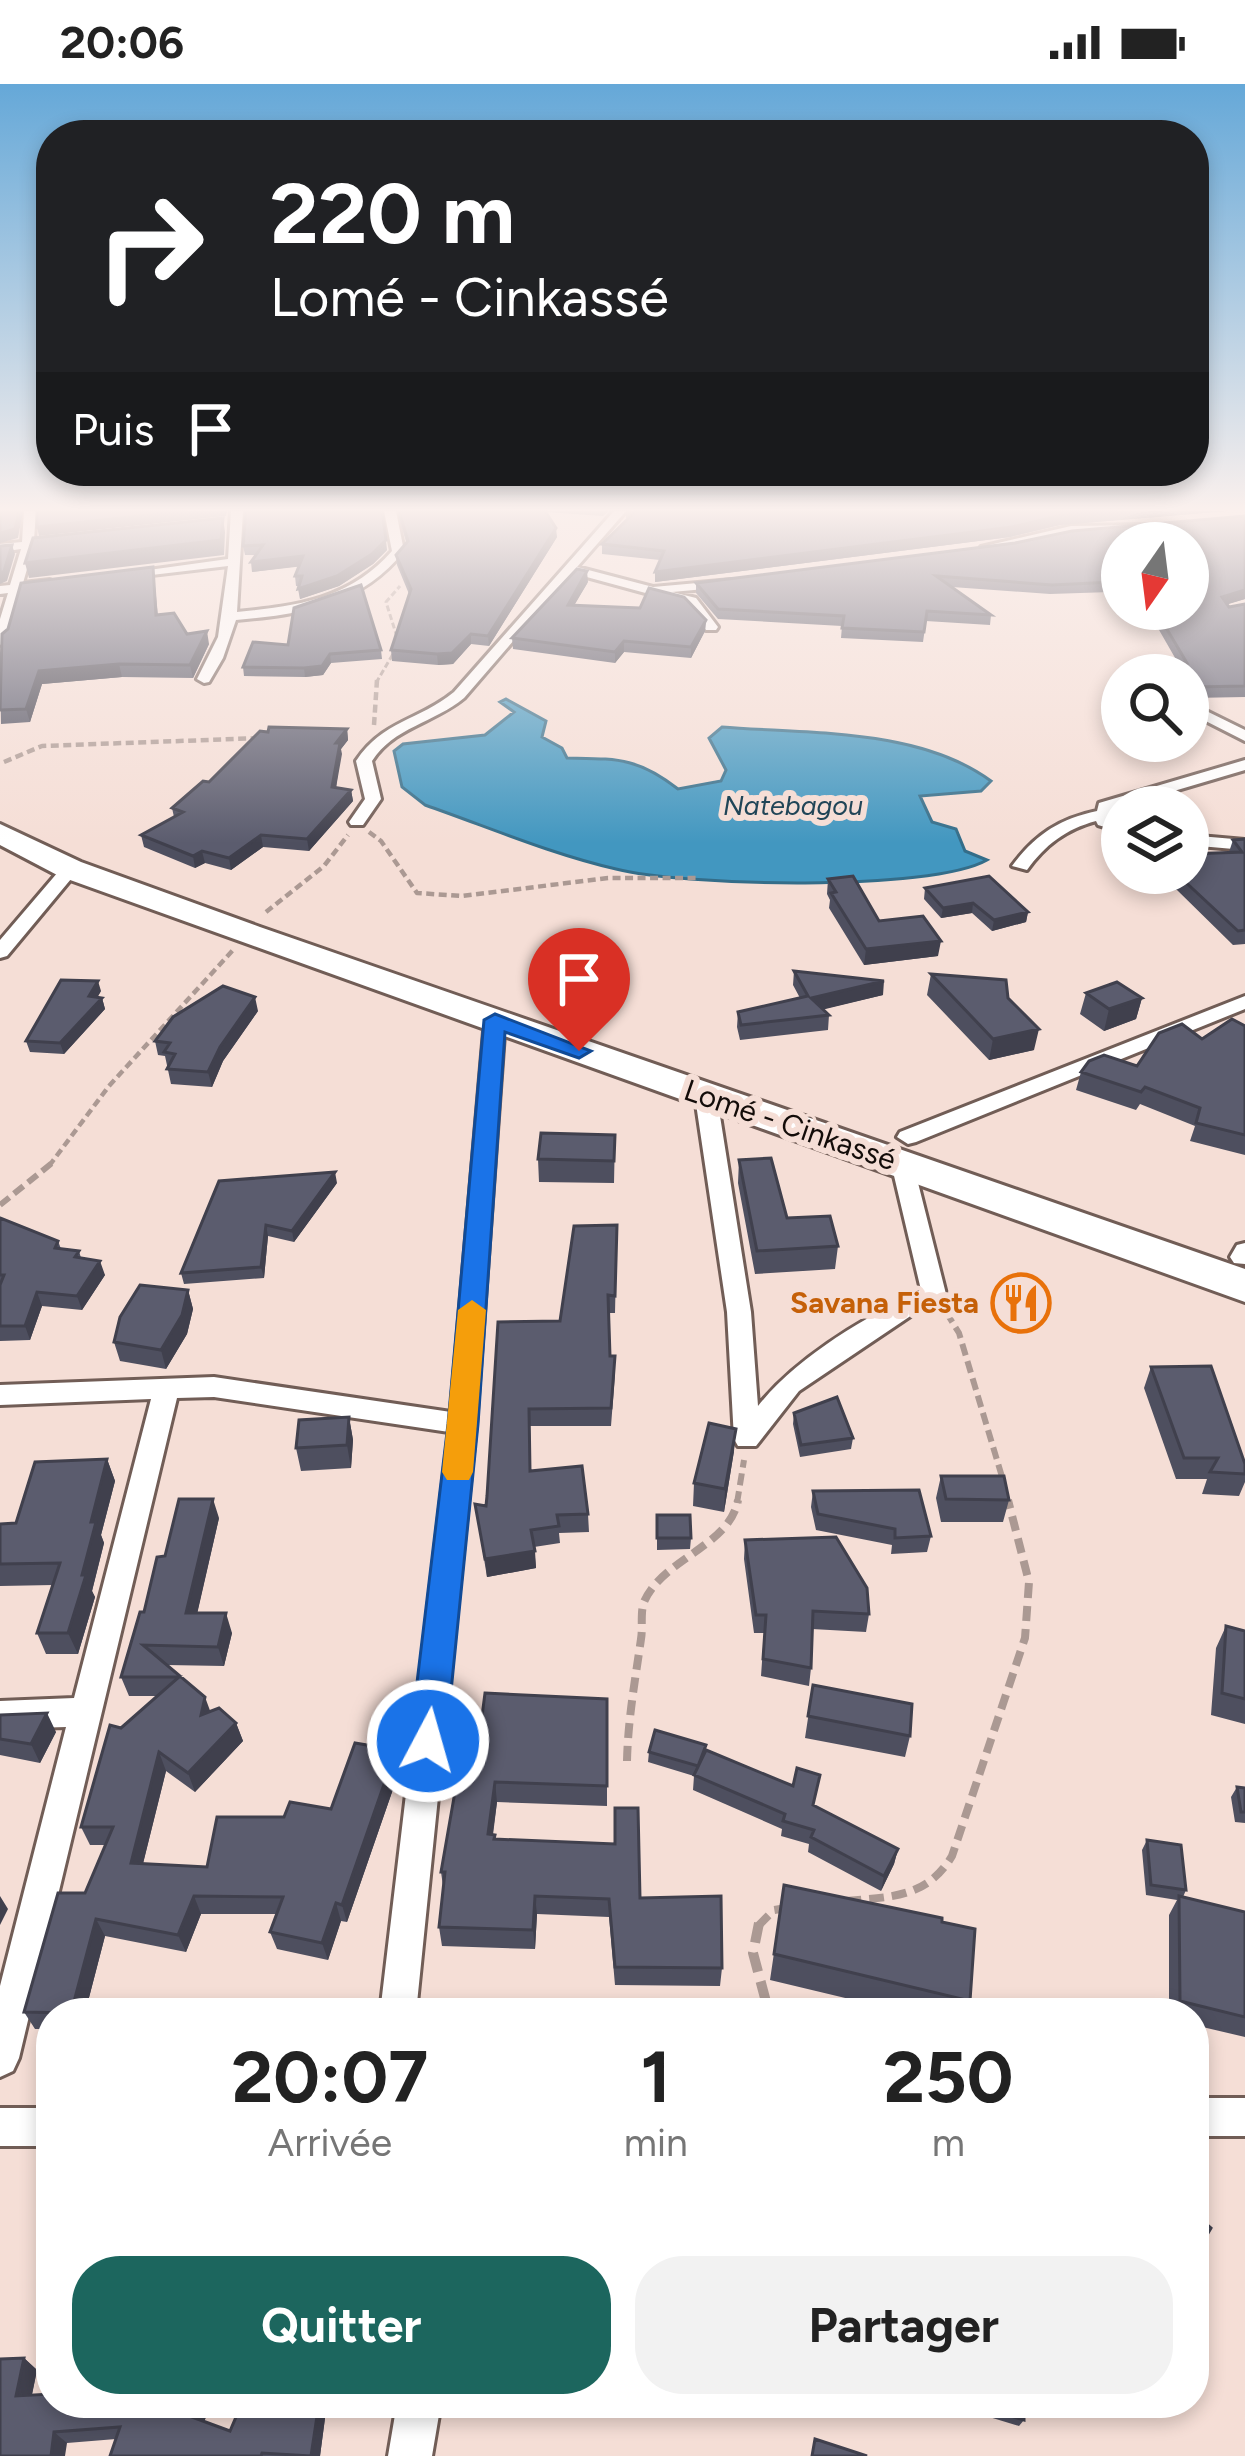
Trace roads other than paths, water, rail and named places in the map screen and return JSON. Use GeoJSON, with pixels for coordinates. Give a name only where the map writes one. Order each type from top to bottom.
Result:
{"type":"FeatureCollection","features":[{"type":"Feature","properties":{"kind":"highway","name":"Lomé - Cinkassé"},"geometry":{"type":"LineString","coordinates":[[0,805],[257,923],[495,1020],[706,1097],[905,1150]]}},
{"type":"Feature","properties":{"kind":"highway","name":"Lomé - Cinkassé"},"geometry":{"type":"LineString","coordinates":[[0,833],[70,869],[257,923],[1243,1273]]}},
{"type":"Feature","properties":{"kind":"street"},"geometry":{"type":"LineString","coordinates":[[204,679],[225,648],[232,622]]}},
{"type":"Feature","properties":{"kind":"street"},"geometry":{"type":"LineString","coordinates":[[357,822],[373,799],[364,761],[376,740],[396,727],[432,718],[460,698],[524,622]]}},
{"type":"Feature","properties":{"kind":"street"},"geometry":{"type":"LineString","coordinates":[[707,622],[711,627]]}},
{"type":"Feature","properties":{"kind":"street"},"geometry":{"type":"LineString","coordinates":[[1209,717],[1245,736]]}},
{"type":"Feature","properties":{"kind":"street"},"geometry":{"type":"LineString","coordinates":[[1174,786],[1245,765]]}},
{"type":"Feature","properties":{"kind":"street"},"geometry":{"type":"LineString","coordinates":[[1021,866],[1041,838],[1080,819],[1101,815]]}},
{"type":"Feature","properties":{"kind":"street"},"geometry":{"type":"LineString","coordinates":[[1209,842],[1245,845]]}},
{"type":"Feature","properties":{"kind":"street"},"geometry":{"type":"LineString","coordinates":[[0,952],[70,869]]}},
{"type":"Feature","properties":{"kind":"street"},"geometry":{"type":"LineString","coordinates":[[706,1097],[739,1312],[747,1439],[790,1384],[903,1309],[934,1294],[905,1150],[1245,1002]]}},
{"type":"Feature","properties":{"kind":"street"},"geometry":{"type":"LineString","coordinates":[[1216,1012],[1245,1013]]}},
{"type":"Feature","properties":{"kind":"street"},"geometry":{"type":"LineString","coordinates":[[400,1998],[463,1424],[495,1020]]}},
{"type":"Feature","properties":{"kind":"street"},"geometry":{"type":"LineString","coordinates":[[0,1395],[214,1387],[463,1424]]}},
{"type":"Feature","properties":{"kind":"street"},"geometry":{"type":"LineString","coordinates":[[0,2058],[166,1390]]}},
{"type":"Feature","properties":{"kind":"street"},"geometry":{"type":"LineString","coordinates":[[0,1714],[86,1712]]}},
{"type":"Feature","properties":{"kind":"street"},"geometry":{"type":"LineString","coordinates":[[1209,2117],[1245,2117]]}},
{"type":"Feature","properties":{"kind":"street"},"geometry":{"type":"LineString","coordinates":[[0,2126],[36,2127]]}},
{"type":"Feature","properties":{"kind":"street"},"geometry":{"type":"LineString","coordinates":[[410,2456],[416,2418]]}},
{"type":"Feature","properties":{"kind":"water","name":"Natebagou"},"geometry":{"type":"Polygon","coordinates":[[[506,699],[546,721],[542,737],[562,748],[567,758],[626,762],[678,789],[721,781],[726,770],[709,738],[722,727],[862,737],[931,751],[991,781],[981,791],[920,796],[932,822],[956,829],[965,851],[987,860],[958,870],[862,881],[748,882],[649,875],[520,840],[425,805],[402,787],[394,751],[403,744],[485,735],[514,712],[500,702],[506,699]]]}},
{"type":"Feature","properties":{"kind":"place","name":"Savana Fiesta"},"geometry":{"type":"Point","coordinates":[1021,1303]}}]}
